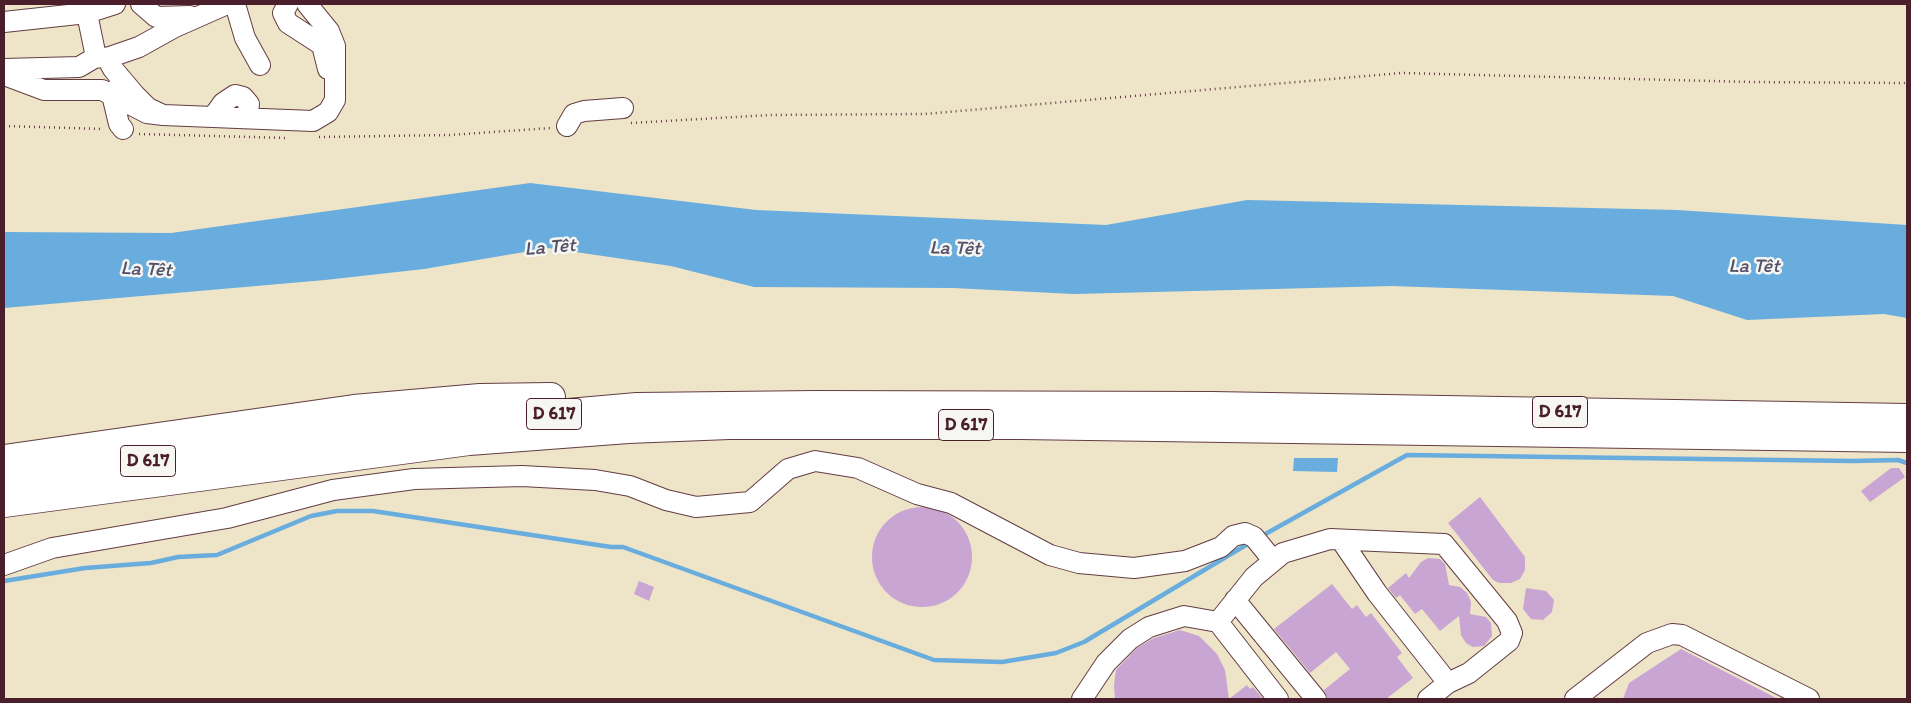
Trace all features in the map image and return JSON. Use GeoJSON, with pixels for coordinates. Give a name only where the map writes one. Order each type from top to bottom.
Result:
{"type":"FeatureCollection","features":[{"type":"Feature","properties":{"kind":"highway"},"geometry":{"type":"LineString","coordinates":[[4,459],[354,409],[480,398],[613,396],[816,405]]}},
{"type":"Feature","properties":{"kind":"highway","name":"D 617"},"geometry":{"type":"LineString","coordinates":[[4,480],[365,431],[638,407],[816,405],[1212,406],[1907,418]]}},
{"type":"Feature","properties":{"kind":"highway","name":"D 617"},"geometry":{"type":"LineString","coordinates":[[12,504],[306,462],[469,442],[628,429],[728,425],[1010,425],[1907,438]]}},
{"type":"Feature","properties":{"kind":"street"},"geometry":{"type":"LineString","coordinates":[[4,22],[22,11],[86,9],[115,4]]}},
{"type":"Feature","properties":{"kind":"street"},"geometry":{"type":"LineString","coordinates":[[141,4],[156,17],[202,15]]}},
{"type":"Feature","properties":{"kind":"street"},"geometry":{"type":"LineString","coordinates":[[4,69],[79,67],[139,47],[176,26],[227,4]]}},
{"type":"Feature","properties":{"kind":"street"},"geometry":{"type":"LineString","coordinates":[[235,4],[245,38],[260,65]]}},
{"type":"Feature","properties":{"kind":"street"},"geometry":{"type":"LineString","coordinates":[[213,117],[223,103],[235,95],[242,97],[249,104],[248,113],[307,115],[325,101],[327,60],[322,45],[288,23],[283,13],[288,4]]}},
{"type":"Feature","properties":{"kind":"street"},"geometry":{"type":"LineString","coordinates":[[116,86],[147,113],[163,116],[313,121],[328,112],[335,100],[335,46],[329,31],[307,4]]}},
{"type":"Feature","properties":{"kind":"street"},"geometry":{"type":"LineString","coordinates":[[86,9],[102,58],[116,86],[119,124],[123,129]]}},
{"type":"Feature","properties":{"kind":"street"},"geometry":{"type":"LineString","coordinates":[[4,75],[44,90],[102,90],[116,86]]}},
{"type":"Feature","properties":{"kind":"street"},"geometry":{"type":"LineString","coordinates":[[567,126],[574,114],[584,110],[624,115]]}},
{"type":"Feature","properties":{"kind":"street"},"geometry":{"type":"LineString","coordinates":[[4,565],[52,548],[226,518],[333,490],[414,479],[522,476],[595,480],[630,486],[666,500],[696,507],[750,502],[788,469],[815,460],[858,468],[917,494],[951,503],[1050,555],[1080,563],[1134,568],[1185,560],[1221,547],[1233,536],[1245,533],[1260,544]]}},
{"type":"Feature","properties":{"kind":"street"},"geometry":{"type":"LineString","coordinates":[[1218,622],[1254,577],[1284,553],[1330,539],[1444,544],[1507,620],[1512,633],[1509,641],[1469,673],[1448,683],[1428,699]]}},
{"type":"Feature","properties":{"kind":"street"},"geometry":{"type":"LineString","coordinates":[[1340,540],[1377,593],[1448,683]]}},
{"type":"Feature","properties":{"kind":"street"},"geometry":{"type":"LineString","coordinates":[[1235,600],[1316,699]]}},
{"type":"Feature","properties":{"kind":"street"},"geometry":{"type":"LineString","coordinates":[[1082,699],[1106,663],[1130,639],[1149,627],[1184,616],[1218,622],[1278,699]]}},
{"type":"Feature","properties":{"kind":"street"},"geometry":{"type":"LineString","coordinates":[[1575,699],[1647,643],[1672,634],[1682,635],[1809,699]]}},
{"type":"Feature","properties":{"kind":"street"},"geometry":{"type":"LineString","coordinates":[[1265,683],[1288,664]]}},
{"type":"Feature","properties":{"kind":"path"},"geometry":{"type":"LineString","coordinates":[[624,115],[924,114],[1401,74],[1621,77],[1750,82],[1907,83]]}},
{"type":"Feature","properties":{"kind":"path"},"geometry":{"type":"LineString","coordinates":[[4,126],[123,129],[141,134],[293,138]]}},
{"type":"Feature","properties":{"kind":"path"},"geometry":{"type":"LineString","coordinates":[[312,138],[449,135],[567,126]]}},
{"type":"Feature","properties":{"kind":"water","name":"La Têt"},"geometry":{"type":"Polygon","coordinates":[[[530,183],[756,210],[1106,225],[1247,200],[1677,210],[1907,225],[1907,318],[1884,314],[1747,320],[1673,296],[1392,286],[1074,294],[953,288],[754,287],[671,266],[548,248],[424,269],[325,280],[4,308],[4,232],[171,233],[530,183]]]}},
{"type":"Feature","properties":{"kind":"water"},"geometry":{"type":"Polygon","coordinates":[[[1294,458],[1338,458],[1337,472],[1293,471],[1294,458]]]}},
{"type":"Feature","properties":{"kind":"building"},"geometry":{"type":"Polygon","coordinates":[[[1891,468],[1899,468],[1905,477],[1870,502],[1861,491],[1891,468]]]}},
{"type":"Feature","properties":{"kind":"building"},"geometry":{"type":"Polygon","coordinates":[[[1480,497],[1525,557],[1525,570],[1520,579],[1511,583],[1499,583],[1493,580],[1448,523],[1480,497]]]}},
{"type":"Feature","properties":{"kind":"building"},"geometry":{"type":"Polygon","coordinates":[[[922,507],[941,511],[957,522],[968,538],[972,557],[968,576],[957,592],[941,603],[922,607],[903,603],[887,592],[876,576],[872,557],[876,538],[887,522],[903,511],[922,507]]]}},
{"type":"Feature","properties":{"kind":"building"},"geometry":{"type":"Polygon","coordinates":[[[1428,558],[1440,559],[1445,564],[1449,585],[1460,587],[1467,593],[1471,602],[1470,614],[1486,617],[1491,623],[1492,636],[1484,646],[1473,647],[1466,643],[1461,635],[1459,616],[1440,631],[1422,609],[1415,614],[1400,595],[1396,598],[1388,588],[1406,573],[1409,578],[1421,562],[1428,558]]]}},
{"type":"Feature","properties":{"kind":"building"},"geometry":{"type":"Polygon","coordinates":[[[639,581],[654,587],[649,601],[634,594],[639,581]]]}},
{"type":"Feature","properties":{"kind":"building"},"geometry":{"type":"Polygon","coordinates":[[[1332,584],[1352,609],[1357,605],[1366,617],[1371,613],[1402,653],[1397,657],[1413,678],[1386,699],[1328,699],[1324,690],[1350,669],[1336,652],[1310,673],[1274,629],[1332,584]]]}},
{"type":"Feature","properties":{"kind":"building"},"geometry":{"type":"Polygon","coordinates":[[[1526,588],[1546,591],[1554,600],[1552,612],[1543,620],[1531,619],[1523,609],[1526,588]]]}},
{"type":"Feature","properties":{"kind":"building"},"geometry":{"type":"Polygon","coordinates":[[[1180,630],[1199,636],[1217,654],[1225,670],[1229,699],[1115,699],[1116,670],[1137,648],[1154,638],[1180,630]]]}},
{"type":"Feature","properties":{"kind":"building"},"geometry":{"type":"Polygon","coordinates":[[[1681,649],[1778,699],[1623,699],[1629,683],[1681,649]]]}},
{"type":"Feature","properties":{"kind":"building"},"geometry":{"type":"Polygon","coordinates":[[[1247,685],[1250,689],[1253,687],[1263,699],[1229,699],[1247,685]]]}},
{"type":"Feature","properties":{"kind":"waterway"},"geometry":{"type":"LineString","coordinates":[[1260,537],[1407,455],[1898,460],[1907,463]]}},
{"type":"Feature","properties":{"kind":"waterway"},"geometry":{"type":"LineString","coordinates":[[4,581],[85,568],[151,563],[178,557],[217,555],[311,516],[337,511],[373,511],[611,547],[623,547],[934,660],[1002,662],[1056,653],[1084,642],[1251,542]]}}]}
